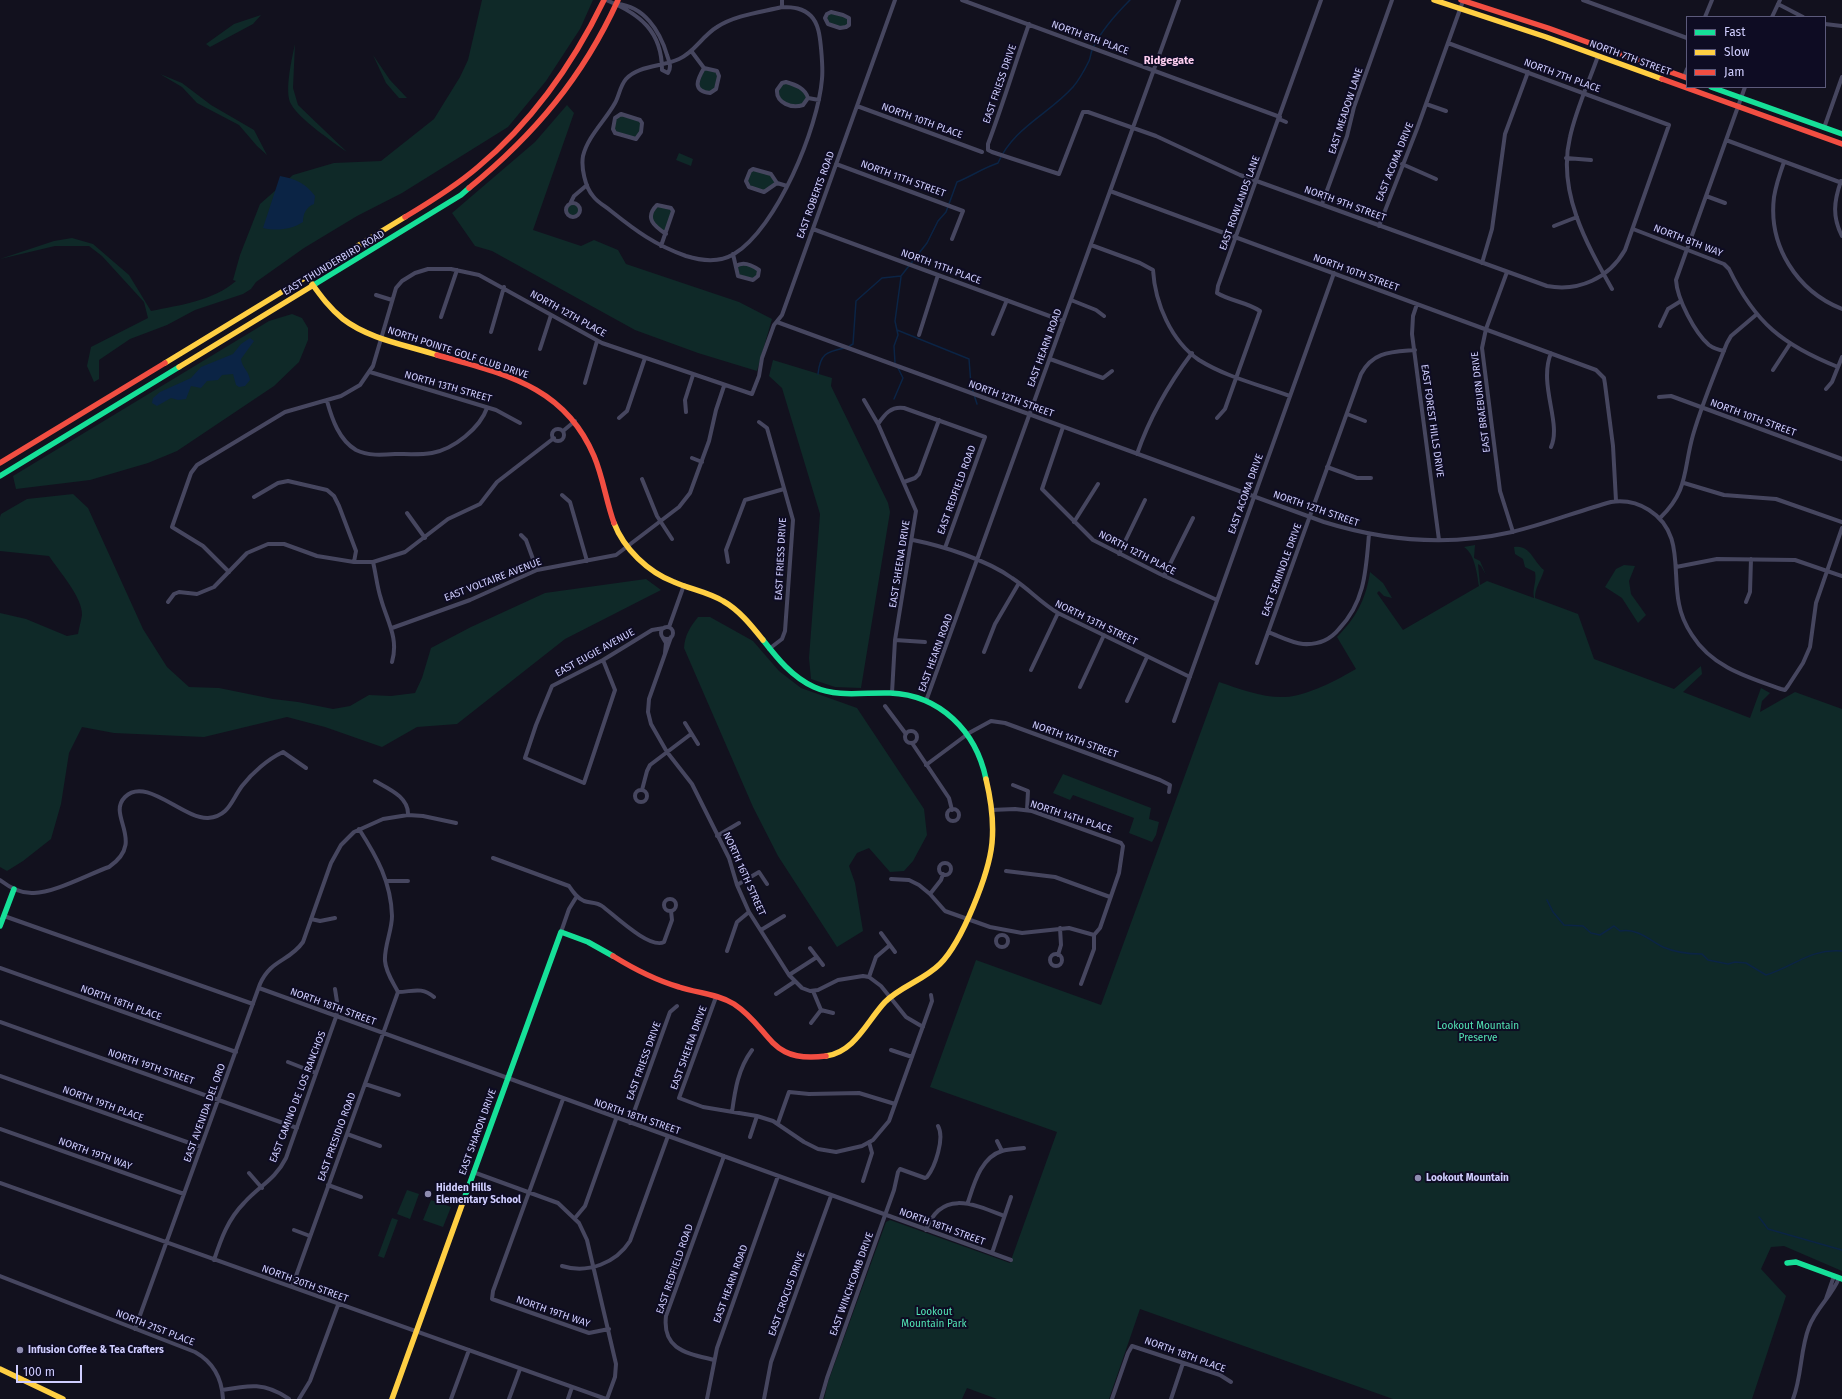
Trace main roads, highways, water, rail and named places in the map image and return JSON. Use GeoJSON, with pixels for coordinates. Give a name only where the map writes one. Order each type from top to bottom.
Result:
{"type":"FeatureCollection","features":[{"type":"Feature","properties":{"kind":"main road","name":"EAST THUNDERBIRD ROAD"},"geometry":{"type":"LineString","coordinates":[[0,463],[436,198],[488,160],[522,126],[551,91],[582,44],[605,0]]}},
{"type":"Feature","properties":{"kind":"main road","name":"NORTH 7TH STREET"},"geometry":{"type":"LineString","coordinates":[[1434,0],[1686,87]]}},
{"type":"Feature","properties":{"kind":"main road","name":"NORTH 7TH STREET"},"geometry":{"type":"LineString","coordinates":[[1462,0],[1548,28],[1685,78]]}},
{"type":"Feature","properties":{"kind":"main road","name":"EAST THUNDERBIRD ROAD"},"geometry":{"type":"LineString","coordinates":[[0,476],[441,208],[496,166],[541,122],[572,82],[595,47],[618,2]]}},
{"type":"Feature","properties":{"kind":"main road","name":"NORTH 7TH STREET"},"geometry":{"type":"LineString","coordinates":[[1688,88],[1842,144]]}},
{"type":"Feature","properties":{"kind":"main road"},"geometry":{"type":"LineString","coordinates":[[1713,88],[1842,134]]}},
{"type":"Feature","properties":{"kind":"main road","name":"NORTH POINTE GOLF CLUB DRIVE"},"geometry":{"type":"LineString","coordinates":[[307,277],[330,308],[346,321],[360,329],[382,338],[516,379],[551,398],[575,421],[592,450],[616,529],[627,547],[637,557],[664,578],[711,595],[731,607],[746,620],[786,669],[802,680],[821,690],[846,694],[892,693],[926,701],[950,714],[969,733],[976,743],[984,764],[991,810],[992,845],[984,873],[967,920],[955,946],[945,959],[931,972],[897,992],[890,998],[856,1041],[843,1051],[823,1058],[809,1058],[788,1054],[768,1041],[740,1008],[727,1000],[683,989],[653,978],[586,941],[561,932]]}},
{"type":"Feature","properties":{"kind":"main road"},"geometry":{"type":"LineString","coordinates":[[0,926],[14,889]]}},
{"type":"Feature","properties":{"kind":"main road","name":"EAST SHARON DRIVE"},"geometry":{"type":"LineString","coordinates":[[392,1399],[561,932]]}},
{"type":"Feature","properties":{"kind":"main road"},"geometry":{"type":"LineString","coordinates":[[1787,1263],[1796,1262],[1837,1280]]}},
{"type":"Feature","properties":{"kind":"main road"},"geometry":{"type":"LineString","coordinates":[[0,1370],[63,1399]]}},
{"type":"Feature","properties":{"kind":"water"},"geometry":{"type":"Polygon","coordinates":[[[280,176],[295,180],[308,188],[315,196],[314,204],[307,209],[304,214],[303,222],[294,227],[283,229],[263,228],[280,176]]]}},
{"type":"Feature","properties":{"kind":"water"},"geometry":{"type":"Polygon","coordinates":[[[250,338],[254,341],[241,359],[250,380],[245,386],[239,387],[236,385],[233,374],[222,375],[218,380],[207,381],[201,388],[191,386],[186,399],[178,400],[171,398],[157,406],[152,403],[153,398],[160,392],[191,378],[201,367],[233,354],[241,344],[250,338]]]}},
{"type":"Feature","properties":{"kind":"waterway"},"geometry":{"type":"LineString","coordinates":[[848,347],[853,344],[856,301],[882,278],[901,276],[927,243],[938,221],[946,212],[957,182],[998,163],[1013,140],[1064,97],[1080,78],[1101,33],[1130,0]]}},
{"type":"Feature","properties":{"kind":"waterway"},"geometry":{"type":"LineString","coordinates":[[895,363],[894,346],[898,335],[895,321],[901,277]]}},
{"type":"Feature","properties":{"kind":"waterway"},"geometry":{"type":"LineString","coordinates":[[897,330],[969,359],[971,385],[977,404]]}},
{"type":"Feature","properties":{"kind":"waterway"},"geometry":{"type":"LineString","coordinates":[[818,374],[822,358],[828,353],[844,348]]}},
{"type":"Feature","properties":{"kind":"waterway"},"geometry":{"type":"LineString","coordinates":[[894,399],[903,378],[898,368]]}},
{"type":"Feature","properties":{"kind":"waterway"},"geometry":{"type":"LineString","coordinates":[[1547,900],[1553,912],[1564,925],[1583,926],[1591,933],[1600,935],[1614,926],[1620,931],[1632,931],[1672,950],[1702,954],[1708,960],[1728,964],[1735,962],[1746,963],[1766,975],[1776,972],[1811,955],[1821,952],[1842,951]]}},
{"type":"Feature","properties":{"kind":"waterway"},"geometry":{"type":"LineString","coordinates":[[1759,1217],[1768,1229],[1842,1250]]}},
{"type":"Feature","properties":{"kind":"place","name":"Lookout Mountain"},"geometry":{"type":"Point","coordinates":[1418,1178]}},
{"type":"Feature","properties":{"kind":"place","name":"Hidden Hills Elementary School"},"geometry":{"type":"Point","coordinates":[428,1194]}},
{"type":"Feature","properties":{"kind":"place","name":"Infusion Coffee & Tea Crafters"},"geometry":{"type":"Point","coordinates":[20,1350]}},
{"type":"Feature","properties":{"kind":"district","name":"Ridgegate"},"geometry":{"type":"Point","coordinates":[1169,61]}},
{"type":"Feature","properties":{"kind":"park label","name":"Lookout Mountain Preserve"},"geometry":{"type":"Point","coordinates":[1478,1032]}},
{"type":"Feature","properties":{"kind":"park label","name":"Lookout Mountain Park"},"geometry":{"type":"Point","coordinates":[934,1318]}}]}
